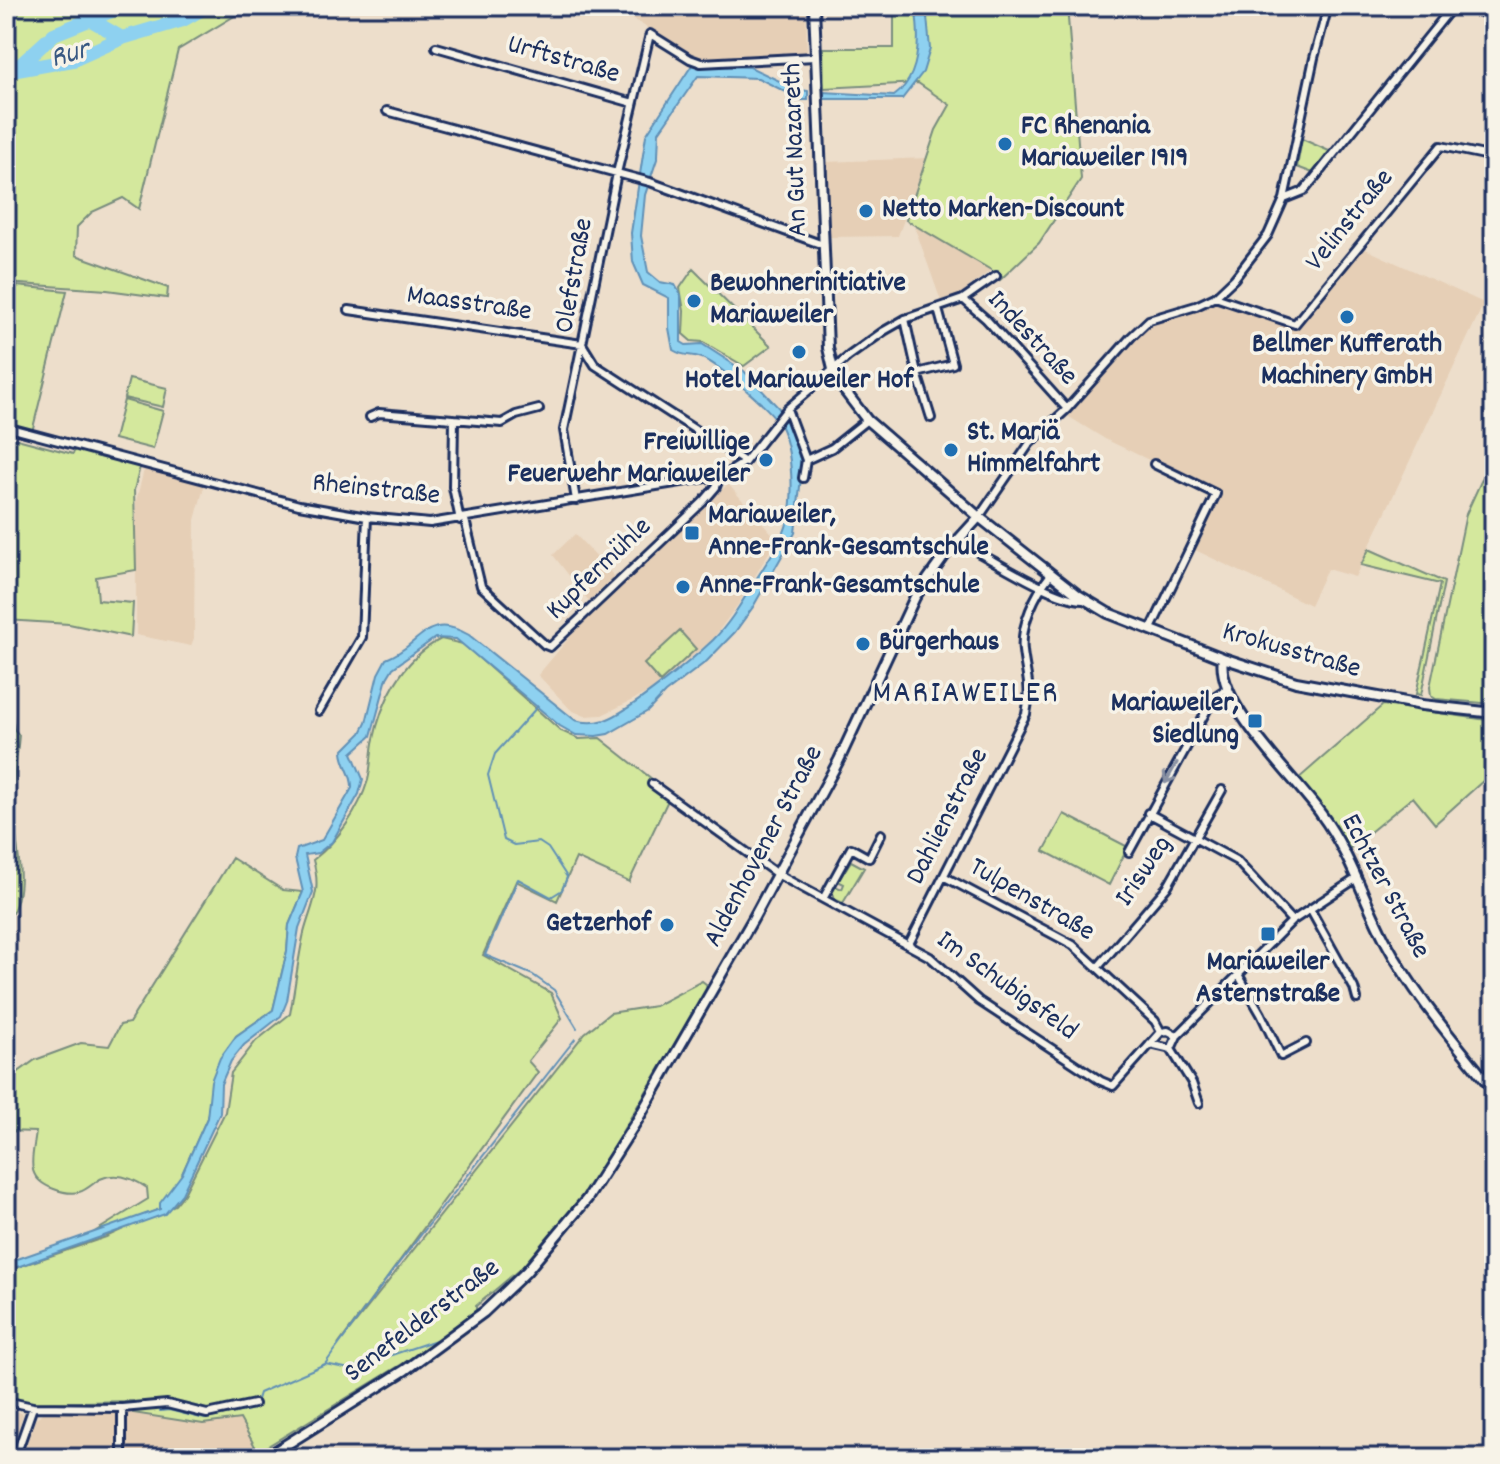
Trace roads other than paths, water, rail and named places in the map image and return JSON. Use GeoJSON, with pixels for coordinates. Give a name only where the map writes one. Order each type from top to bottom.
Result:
{"type":"FeatureCollection","features":[{"type":"Feature","properties":{"kind":"main road","name":"An Gut Nazareth"},"geometry":{"type":"LineString","coordinates":[[814,6],[828,348],[833,369],[846,395],[867,420],[979,517]]}},
{"type":"Feature","properties":{"kind":"main road","name":"Krokusstraße"},"geometry":{"type":"LineString","coordinates":[[979,517],[1051,574],[1108,613],[1223,658],[1296,682],[1333,690],[1494,713]]}},
{"type":"Feature","properties":{"kind":"main road","name":"Aldenhovener Straße"},"geometry":{"type":"LineString","coordinates":[[587,1199],[645,1107],[777,874],[839,760],[915,597],[948,551],[979,517]]}},
{"type":"Feature","properties":{"kind":"main road","name":"Echtzer Straße"},"geometry":{"type":"LineString","coordinates":[[1223,658],[1221,671],[1226,689],[1260,741],[1323,815],[1346,853],[1386,942],[1407,978],[1494,1091]]}},
{"type":"Feature","properties":{"kind":"main road","name":"Senefelderstraße"},"geometry":{"type":"LineString","coordinates":[[265,1458],[405,1370],[484,1312],[526,1272],[587,1199]]}},
{"type":"Feature","properties":{"kind":"street"},"geometry":{"type":"LineString","coordinates":[[979,517],[1030,443],[1067,409],[1149,320],[1215,297],[1234,279],[1268,235],[1284,199],[1328,6]]}},
{"type":"Feature","properties":{"kind":"street"},"geometry":{"type":"LineString","coordinates":[[1284,199],[1304,191],[1453,6]]}},
{"type":"Feature","properties":{"kind":"street"},"geometry":{"type":"LineString","coordinates":[[1475,6],[1494,22]]}},
{"type":"Feature","properties":{"kind":"street","name":"Olefstraße"},"geometry":{"type":"LineString","coordinates":[[745,462],[595,365],[582,344],[617,173],[650,34],[701,63],[815,57]]}},
{"type":"Feature","properties":{"kind":"street","name":"Urftstraße"},"geometry":{"type":"LineString","coordinates":[[436,47],[633,103]]}},
{"type":"Feature","properties":{"kind":"street"},"geometry":{"type":"LineString","coordinates":[[387,111],[650,182],[823,245]]}},
{"type":"Feature","properties":{"kind":"street","name":"Velinstraße"},"geometry":{"type":"LineString","coordinates":[[1215,297],[1295,324],[1441,146],[1494,157]]}},
{"type":"Feature","properties":{"kind":"street","name":"Indestraße"},"geometry":{"type":"LineString","coordinates":[[833,369],[905,319],[963,299],[996,276]]}},
{"type":"Feature","properties":{"kind":"street","name":"Indestraße"},"geometry":{"type":"LineString","coordinates":[[963,299],[986,319],[1067,409]]}},
{"type":"Feature","properties":{"kind":"street"},"geometry":{"type":"LineString","coordinates":[[917,373],[953,364],[938,309]]}},
{"type":"Feature","properties":{"kind":"street","name":"Maasstraße"},"geometry":{"type":"LineString","coordinates":[[349,310],[582,344]]}},
{"type":"Feature","properties":{"kind":"street"},"geometry":{"type":"LineString","coordinates":[[905,319],[931,418]]}},
{"type":"Feature","properties":{"kind":"street"},"geometry":{"type":"LineString","coordinates":[[576,500],[564,430],[582,344]]}},
{"type":"Feature","properties":{"kind":"street"},"geometry":{"type":"LineString","coordinates":[[745,462],[786,410],[833,369]]}},
{"type":"Feature","properties":{"kind":"street"},"geometry":{"type":"LineString","coordinates":[[370,417],[379,413],[502,423],[516,415],[539,409]]}},
{"type":"Feature","properties":{"kind":"street"},"geometry":{"type":"LineString","coordinates":[[786,410],[806,460],[803,478]]}},
{"type":"Feature","properties":{"kind":"street"},"geometry":{"type":"LineString","coordinates":[[454,420],[453,487],[462,520]]}},
{"type":"Feature","properties":{"kind":"street"},"geometry":{"type":"LineString","coordinates":[[806,460],[832,448],[867,420]]}},
{"type":"Feature","properties":{"kind":"street","name":"Rheinstraße"},"geometry":{"type":"LineString","coordinates":[[6,427],[297,505],[367,517],[430,523],[720,476],[745,462]]}},
{"type":"Feature","properties":{"kind":"street"},"geometry":{"type":"LineString","coordinates":[[1151,629],[1216,494],[1154,464]]}},
{"type":"Feature","properties":{"kind":"street","name":"Kupfermühle"},"geometry":{"type":"LineString","coordinates":[[462,520],[481,586],[550,647],[703,502],[716,487],[720,476]]}},
{"type":"Feature","properties":{"kind":"street"},"geometry":{"type":"LineString","coordinates":[[319,711],[362,637],[367,517]]}},
{"type":"Feature","properties":{"kind":"street","name":"Krokusstraße"},"geometry":{"type":"LineString","coordinates":[[979,553],[1041,586],[1072,599],[1086,600]]}},
{"type":"Feature","properties":{"kind":"street","name":"Dahlienstraße"},"geometry":{"type":"LineString","coordinates":[[909,944],[1026,714],[1031,691],[1023,652],[1023,632],[1041,586],[1051,574]]}},
{"type":"Feature","properties":{"kind":"street"},"geometry":{"type":"LineString","coordinates":[[1129,852],[1214,697],[1226,689]]}},
{"type":"Feature","properties":{"kind":"street","name":"Im Schubigsfeld"},"geometry":{"type":"LineString","coordinates":[[652,784],[777,874],[909,944],[938,963],[961,987],[987,1007],[1101,1081],[1113,1086],[1150,1044]]}},
{"type":"Feature","properties":{"kind":"street","name":"Irisweg"},"geometry":{"type":"LineString","coordinates":[[1098,967],[1167,887],[1222,790]]}},
{"type":"Feature","properties":{"kind":"street"},"geometry":{"type":"LineString","coordinates":[[1148,813],[1237,861],[1292,921]]}},
{"type":"Feature","properties":{"kind":"street"},"geometry":{"type":"LineString","coordinates":[[823,899],[851,848],[869,858],[881,834]]}},
{"type":"Feature","properties":{"kind":"street","name":"Tulpenstraße"},"geometry":{"type":"LineString","coordinates":[[945,877],[1073,945],[1155,1021],[1161,1032]]}},
{"type":"Feature","properties":{"kind":"street"},"geometry":{"type":"LineString","coordinates":[[1171,1049],[1177,1036],[1292,921],[1357,878]]}},
{"type":"Feature","properties":{"kind":"street"},"geometry":{"type":"LineString","coordinates":[[1310,909],[1354,988],[1357,999]]}},
{"type":"Feature","properties":{"kind":"street"},"geometry":{"type":"LineString","coordinates":[[1239,976],[1281,1056],[1306,1043]]}},
{"type":"Feature","properties":{"kind":"street"},"geometry":{"type":"LineString","coordinates":[[1177,1036],[1168,1031],[1161,1032],[1150,1044],[1171,1049],[1192,1083],[1199,1103]]}},
{"type":"Feature","properties":{"kind":"street"},"geometry":{"type":"LineString","coordinates":[[6,1401],[33,1407],[122,1408],[167,1404],[207,1414],[254,1404]]}},
{"type":"Feature","properties":{"kind":"street"},"geometry":{"type":"LineString","coordinates":[[15,1458],[33,1407]]}},
{"type":"Feature","properties":{"kind":"street"},"geometry":{"type":"LineString","coordinates":[[122,1408],[122,1458]]}},
{"type":"Feature","properties":{"kind":"water"},"geometry":{"type":"Polygon","coordinates":[[[915,6],[926,6],[930,49],[923,72],[902,99],[824,99],[824,92],[894,96],[903,88],[910,78],[917,55],[915,6]]]}},
{"type":"Feature","properties":{"kind":"water"},"geometry":{"type":"Polygon","coordinates":[[[692,65],[750,67],[796,89],[808,91],[808,100],[802,100],[758,78],[698,76],[659,132],[658,156],[645,195],[641,236],[648,272],[660,282],[675,285],[681,295],[681,342],[686,345],[702,344],[744,371],[790,420],[800,459],[801,477],[795,533],[753,607],[735,632],[707,661],[665,693],[648,711],[608,734],[576,735],[560,726],[456,639],[435,638],[393,668],[387,678],[371,736],[352,753],[363,779],[359,794],[332,842],[318,853],[305,855],[313,892],[299,928],[287,1001],[281,1016],[244,1045],[231,1061],[221,1084],[220,1113],[182,1194],[165,1214],[6,1271],[6,1263],[160,1209],[160,1203],[182,1174],[207,1118],[211,1081],[220,1058],[236,1036],[273,1010],[287,951],[289,925],[303,892],[295,858],[297,849],[322,840],[352,788],[342,752],[361,733],[366,723],[378,674],[386,659],[432,628],[454,628],[469,635],[575,720],[605,720],[644,696],[713,640],[734,615],[778,544],[789,516],[791,490],[788,448],[780,425],[756,399],[720,369],[702,358],[673,350],[669,298],[643,285],[633,262],[631,233],[646,135],[692,65]]]}},
{"type":"Feature","properties":{"kind":"waterway","name":"Rur"},"geometry":{"type":"LineString","coordinates":[[16,69],[54,34],[124,6]]}},
{"type":"Feature","properties":{"kind":"waterway","name":"Rur"},"geometry":{"type":"LineString","coordinates":[[6,72],[73,60],[122,38],[183,20],[208,6]]}},
{"type":"Feature","properties":{"kind":"waterway","name":"Rur"},"geometry":{"type":"LineString","coordinates":[[91,20],[122,38]]}},
{"type":"Feature","properties":{"kind":"waterway"},"geometry":{"type":"LineString","coordinates":[[538,706],[495,754],[488,775],[504,840],[514,845],[539,842],[548,848],[567,877],[562,890],[551,897],[518,879],[485,955],[533,975],[554,990],[577,1028]]}},
{"type":"Feature","properties":{"kind":"waterway"},"geometry":{"type":"LineString","coordinates":[[325,1364],[391,1273],[575,1039]]}},
{"type":"Feature","properties":{"kind":"waterway"},"geometry":{"type":"LineString","coordinates":[[160,1411],[169,1410],[205,1419],[254,1409],[259,1393],[325,1364],[350,1369],[436,1340]]}},
{"type":"Feature","properties":{"kind":"place","name":"FC Rhenania Mariaweiler 1919"},"geometry":{"type":"Point","coordinates":[1005,144]}},
{"type":"Feature","properties":{"kind":"place","name":"Netto Marken-Discount"},"geometry":{"type":"Point","coordinates":[866,211]}},
{"type":"Feature","properties":{"kind":"place","name":"Bewohnerinitiative Mariaweiler"},"geometry":{"type":"Point","coordinates":[694,301]}},
{"type":"Feature","properties":{"kind":"place","name":"Bellmer Kufferath Machinery GmbH"},"geometry":{"type":"Point","coordinates":[1347,317]}},
{"type":"Feature","properties":{"kind":"place","name":"Hotel Mariaweiler Hof"},"geometry":{"type":"Point","coordinates":[799,352]}},
{"type":"Feature","properties":{"kind":"place","name":"St. Mariä Himmelfahrt"},"geometry":{"type":"Point","coordinates":[951,450]}},
{"type":"Feature","properties":{"kind":"place","name":"Freiwillige Feuerwehr Mariaweiler"},"geometry":{"type":"Point","coordinates":[766,460]}},
{"type":"Feature","properties":{"kind":"place","name":"Mariaweiler, Anne-Frank-Gesamtschule"},"geometry":{"type":"Point","coordinates":[692,533]}},
{"type":"Feature","properties":{"kind":"place","name":"Anne-Frank-Gesamtschule"},"geometry":{"type":"Point","coordinates":[683,587]}},
{"type":"Feature","properties":{"kind":"place","name":"Bürgerhaus"},"geometry":{"type":"Point","coordinates":[863,644]}},
{"type":"Feature","properties":{"kind":"place","name":"Mariaweiler, Siedlung"},"geometry":{"type":"Point","coordinates":[1255,721]}},
{"type":"Feature","properties":{"kind":"place","name":"Getzerhof"},"geometry":{"type":"Point","coordinates":[667,925]}},
{"type":"Feature","properties":{"kind":"place","name":"Mariaweiler Asternstraße"},"geometry":{"type":"Point","coordinates":[1268,934]}},
{"type":"Feature","properties":{"kind":"district","name":"MARIAWEILER"},"geometry":{"type":"Point","coordinates":[966,695]}}]}
